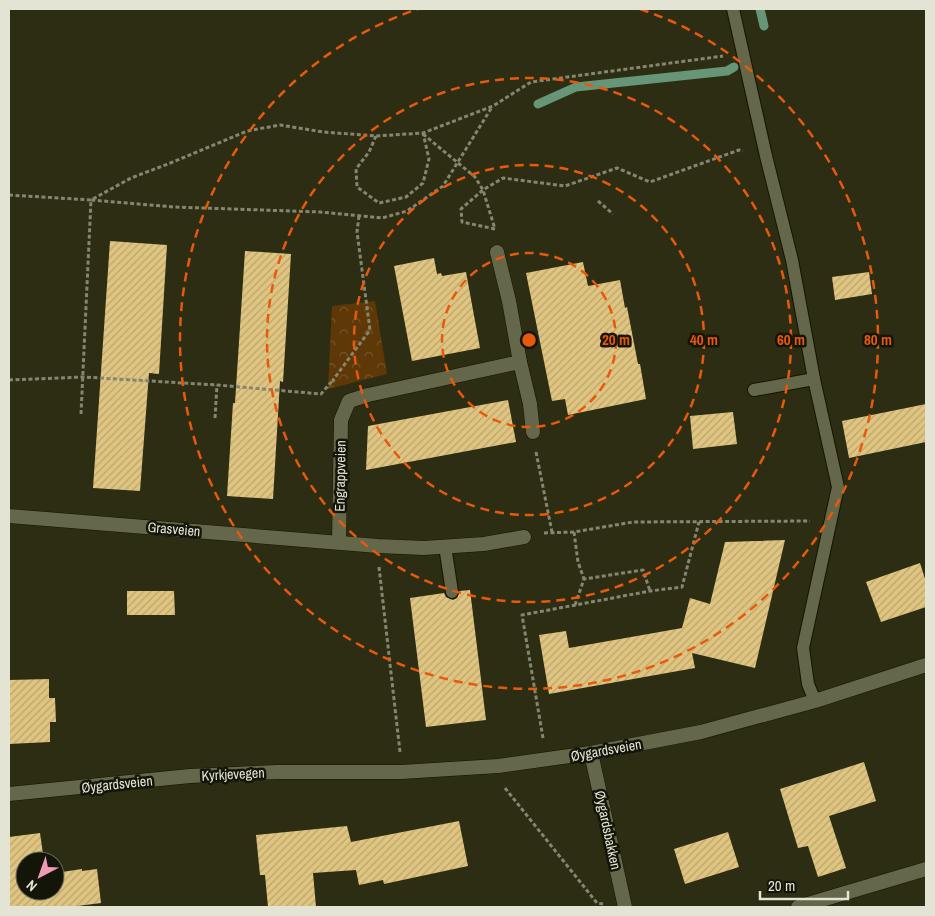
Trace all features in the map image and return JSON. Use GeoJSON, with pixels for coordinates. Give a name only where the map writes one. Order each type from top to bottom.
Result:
{"type":"FeatureCollection","features":[{"type":"Feature","properties":{"kind":"street"},"geometry":{"type":"LineString","coordinates":[[497,252],[510,301],[520,362],[530,404],[534,438]]}},
{"type":"Feature","properties":{"kind":"street"},"geometry":{"type":"LineString","coordinates":[[349,401],[368,395],[520,362]]}},
{"type":"Feature","properties":{"kind":"street","name":"Engrappveien"},"geometry":{"type":"LineString","coordinates":[[339,541],[341,420],[349,401]]}},
{"type":"Feature","properties":{"kind":"street","name":"Grasveien"},"geometry":{"type":"LineString","coordinates":[[9,516],[339,541]]}},
{"type":"Feature","properties":{"kind":"street"},"geometry":{"type":"LineString","coordinates":[[339,541],[378,546],[424,548],[484,544],[524,537]]}},
{"type":"Feature","properties":{"kind":"street","name":"Øygardsveien"},"geometry":{"type":"LineString","coordinates":[[276,772],[401,772],[498,766],[591,753],[701,732],[815,701],[926,664]]}},
{"type":"Feature","properties":{"kind":"street","name":"Øygardsbakken"},"geometry":{"type":"LineString","coordinates":[[591,753],[624,904]]}},
{"type":"Feature","properties":{"kind":"street","name":"Kyrkjevegen"},"geometry":{"type":"LineString","coordinates":[[190,776],[276,772]]}},
{"type":"Feature","properties":{"kind":"street","name":"Øygardsveien"},"geometry":{"type":"LineString","coordinates":[[9,794],[190,776]]}},
{"type":"Feature","properties":{"kind":"street"},"geometry":{"type":"LineString","coordinates":[[798,907],[926,869]]}},
{"type":"Feature","properties":{"kind":"lane"},"geometry":{"type":"LineString","coordinates":[[733,9],[766,156],[792,260],[814,379],[838,487],[803,648],[808,684],[815,701]]}},
{"type":"Feature","properties":{"kind":"lane"},"geometry":{"type":"LineString","coordinates":[[754,390],[814,379]]}},
{"type":"Feature","properties":{"kind":"lane"},"geometry":{"type":"LineString","coordinates":[[445,546],[452,592]]}},
{"type":"Feature","properties":{"kind":"path"},"geometry":{"type":"LineString","coordinates":[[91,200],[131,178],[247,131],[280,125],[323,132],[376,136],[423,133],[493,106],[531,82],[744,53]]}},
{"type":"Feature","properties":{"kind":"path"},"geometry":{"type":"LineString","coordinates":[[9,195],[174,207],[320,212],[382,218],[407,211],[443,186],[493,106]]}},
{"type":"Feature","properties":{"kind":"path"},"geometry":{"type":"LineString","coordinates":[[376,136],[369,152],[356,169],[357,188],[379,203],[406,198],[423,183],[429,159],[423,133]]}},
{"type":"Feature","properties":{"kind":"path"},"geometry":{"type":"LineString","coordinates":[[423,133],[475,177],[482,190],[496,230],[497,252]]}},
{"type":"Feature","properties":{"kind":"path"},"geometry":{"type":"LineString","coordinates":[[496,230],[462,222],[461,209],[482,190],[502,178],[565,186],[617,168],[650,182],[739,150],[766,156]]}},
{"type":"Feature","properties":{"kind":"path"},"geometry":{"type":"LineString","coordinates":[[81,414],[91,200]]}},
{"type":"Feature","properties":{"kind":"path"},"geometry":{"type":"LineString","coordinates":[[598,201],[613,214]]}},
{"type":"Feature","properties":{"kind":"path"},"geometry":{"type":"LineString","coordinates":[[9,380],[83,377],[216,385],[320,394],[333,380],[370,330],[357,232],[359,216]]}},
{"type":"Feature","properties":{"kind":"path"},"geometry":{"type":"LineString","coordinates":[[333,380],[349,401]]}},
{"type":"Feature","properties":{"kind":"path"},"geometry":{"type":"LineString","coordinates":[[215,418],[216,385]]}},
{"type":"Feature","properties":{"kind":"path"},"geometry":{"type":"LineString","coordinates":[[534,438],[552,532]]}},
{"type":"Feature","properties":{"kind":"path"},"geometry":{"type":"LineString","coordinates":[[524,537],[552,532],[574,532],[633,522],[831,521]]}},
{"type":"Feature","properties":{"kind":"path"},"geometry":{"type":"LineString","coordinates":[[543,741],[522,615],[650,591],[682,587],[699,522]]}},
{"type":"Feature","properties":{"kind":"path"},"geometry":{"type":"LineString","coordinates":[[574,532],[578,562],[584,579],[574,605]]}},
{"type":"Feature","properties":{"kind":"path"},"geometry":{"type":"LineString","coordinates":[[378,546],[400,753]]}},
{"type":"Feature","properties":{"kind":"path"},"geometry":{"type":"LineString","coordinates":[[584,579],[643,570],[650,591]]}},
{"type":"Feature","properties":{"kind":"path"},"geometry":{"type":"LineString","coordinates":[[503,785],[597,903],[605,905],[624,904]]}},
{"type":"Feature","properties":{"kind":"green space"},"geometry":{"type":"Polygon","coordinates":[[[375,301],[387,374],[328,389],[332,306],[375,301]]]}},
{"type":"Feature","properties":{"kind":"building"},"geometry":{"type":"Polygon","coordinates":[[[110,241],[167,245],[159,374],[149,373],[140,491],[93,488],[110,241]]]}},
{"type":"Feature","properties":{"kind":"building"},"geometry":{"type":"Polygon","coordinates":[[[245,251],[291,254],[283,382],[280,381],[273,499],[227,496],[245,251]]]}},
{"type":"Feature","properties":{"kind":"building"},"geometry":{"type":"Polygon","coordinates":[[[434,258],[437,274],[441,273],[442,276],[466,272],[480,348],[412,361],[394,266],[434,258]]]}},
{"type":"Feature","properties":{"kind":"building"},"geometry":{"type":"Polygon","coordinates":[[[583,262],[588,286],[620,280],[638,364],[640,364],[646,399],[568,415],[565,399],[552,401],[526,273],[583,262]]]}},
{"type":"Feature","properties":{"kind":"building"},"geometry":{"type":"Polygon","coordinates":[[[869,272],[872,294],[835,300],[832,277],[869,272]]]}},
{"type":"Feature","properties":{"kind":"building"},"geometry":{"type":"Polygon","coordinates":[[[508,400],[516,442],[366,470],[368,426],[508,400]]]}},
{"type":"Feature","properties":{"kind":"building"},"geometry":{"type":"Polygon","coordinates":[[[926,404],[926,442],[849,458],[842,421],[926,404]]]}},
{"type":"Feature","properties":{"kind":"building"},"geometry":{"type":"Polygon","coordinates":[[[733,412],[737,444],[693,449],[690,416],[733,412]]]}},
{"type":"Feature","properties":{"kind":"building"},"geometry":{"type":"Polygon","coordinates":[[[785,540],[755,668],[692,653],[695,668],[549,694],[539,635],[566,631],[569,648],[682,628],[690,598],[710,604],[725,542],[785,540]]]}},
{"type":"Feature","properties":{"kind":"building"},"geometry":{"type":"Polygon","coordinates":[[[920,563],[926,582],[926,607],[881,622],[866,582],[920,563]]]}},
{"type":"Feature","properties":{"kind":"building"},"geometry":{"type":"Polygon","coordinates":[[[470,590],[486,720],[426,727],[410,598],[444,593],[446,597],[453,600],[457,598],[460,591],[470,590]]]}},
{"type":"Feature","properties":{"kind":"building"},"geometry":{"type":"Polygon","coordinates":[[[127,591],[174,591],[175,615],[127,615],[127,591]]]}},
{"type":"Feature","properties":{"kind":"building"},"geometry":{"type":"Polygon","coordinates":[[[49,679],[49,698],[55,698],[56,722],[50,722],[50,742],[9,744],[9,680],[49,679]]]}},
{"type":"Feature","properties":{"kind":"building"},"geometry":{"type":"Polygon","coordinates":[[[864,762],[876,801],[829,816],[846,868],[818,877],[808,846],[798,848],[780,789],[864,762]]]}},
{"type":"Feature","properties":{"kind":"building"},"geometry":{"type":"Polygon","coordinates":[[[459,821],[468,866],[384,884],[383,880],[359,885],[356,870],[313,873],[316,907],[268,907],[265,875],[260,875],[256,835],[347,826],[351,842],[459,821]]]}},
{"type":"Feature","properties":{"kind":"building"},"geometry":{"type":"Polygon","coordinates":[[[728,832],[739,867],[685,884],[674,849],[728,832]]]}},
{"type":"Feature","properties":{"kind":"building"},"geometry":{"type":"Polygon","coordinates":[[[40,833],[43,851],[15,851],[15,901],[65,901],[65,872],[97,869],[101,903],[70,907],[9,907],[9,837],[40,833]]]}},
{"type":"Feature","properties":{"kind":"waterway"},"geometry":{"type":"LineString","coordinates":[[760,9],[764,26]]}},
{"type":"Feature","properties":{"kind":"waterway"},"geometry":{"type":"LineString","coordinates":[[538,104],[576,87],[727,71],[734,67]]}}]}
